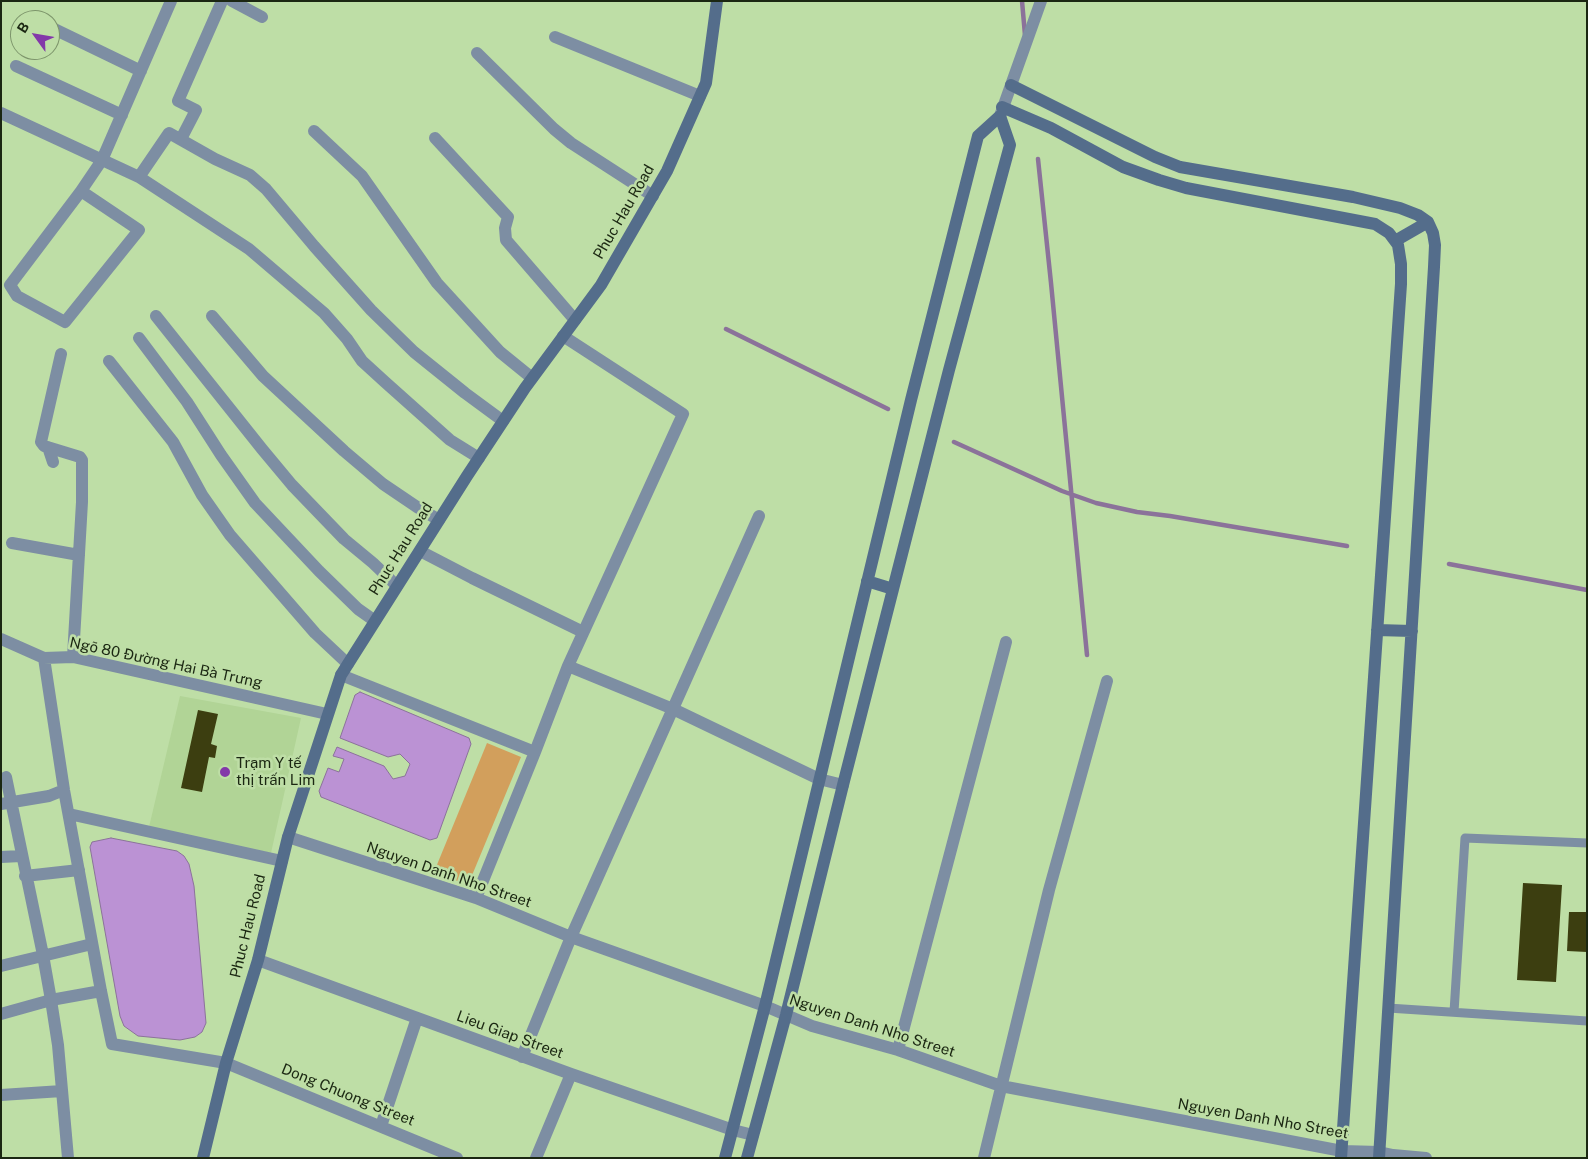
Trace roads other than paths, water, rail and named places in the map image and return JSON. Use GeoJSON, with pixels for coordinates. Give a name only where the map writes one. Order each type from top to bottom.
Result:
{"type":"FeatureCollection","features":[{"type":"Feature","properties":{"kind":"street"},"geometry":{"type":"LineString","coordinates":[[81,191],[139,230],[65,322],[17,296],[10,285],[102,160],[171,1]]}},
{"type":"Feature","properties":{"kind":"street"},"geometry":{"type":"LineString","coordinates":[[181,139],[196,110],[178,101],[222,1]]}},
{"type":"Feature","properties":{"kind":"street"},"geometry":{"type":"LineString","coordinates":[[232,1],[262,17]]}},
{"type":"Feature","properties":{"kind":"street","name":"Phuc Hau Road"},"geometry":{"type":"LineString","coordinates":[[203,1158],[226,1063],[258,960],[288,837],[340,675],[503,421],[532,378],[601,285],[653,196],[667,170],[706,83],[717,1]]}},
{"type":"Feature","properties":{"kind":"street"},"geometry":{"type":"LineString","coordinates":[[725,1158],[765,1006],[911,400],[978,136],[1001,112],[1012,86],[1041,1]]}},
{"type":"Feature","properties":{"kind":"street"},"geometry":{"type":"LineString","coordinates":[[60,32],[141,71]]}},
{"type":"Feature","properties":{"kind":"street"},"geometry":{"type":"LineString","coordinates":[[555,37],[700,96]]}},
{"type":"Feature","properties":{"kind":"street"},"geometry":{"type":"LineString","coordinates":[[477,53],[554,129],[571,143],[653,196]]}},
{"type":"Feature","properties":{"kind":"street"},"geometry":{"type":"LineString","coordinates":[[16,66],[122,115]]}},
{"type":"Feature","properties":{"kind":"street"},"geometry":{"type":"LineString","coordinates":[[1012,86],[1155,157],[1180,167],[1353,197],[1400,208],[1418,215],[1428,222],[1433,233],[1435,245],[1434,266],[1379,1155]]}},
{"type":"Feature","properties":{"kind":"street"},"geometry":{"type":"LineString","coordinates":[[1001,112],[1051,128],[1123,167],[1159,180],[1186,188],[1375,224],[1389,233],[1398,245],[1401,264],[1400,284],[1341,1154]]}},
{"type":"Feature","properties":{"kind":"street"},"geometry":{"type":"LineString","coordinates":[[747,1158],[786,1015],[842,785],[949,370],[1010,145],[1001,112]]}},
{"type":"Feature","properties":{"kind":"street"},"geometry":{"type":"LineString","coordinates":[[1,113],[139,177],[256,255],[324,313],[347,339],[362,361],[385,382],[450,440],[479,458]]}},
{"type":"Feature","properties":{"kind":"street"},"geometry":{"type":"LineString","coordinates":[[314,131],[362,176],[437,283],[500,352],[532,378]]}},
{"type":"Feature","properties":{"kind":"street"},"geometry":{"type":"LineString","coordinates":[[139,177],[169,133],[215,159],[250,175],[395,334],[414,352],[503,421]]}},
{"type":"Feature","properties":{"kind":"street"},"geometry":{"type":"LineString","coordinates":[[435,138],[508,217],[505,228],[506,240],[575,320]]}},
{"type":"Feature","properties":{"kind":"street"},"geometry":{"type":"LineString","coordinates":[[1395,242],[1428,222]]}},
{"type":"Feature","properties":{"kind":"street"},"geometry":{"type":"LineString","coordinates":[[156,316],[292,485],[344,538],[374,563],[397,586]]}},
{"type":"Feature","properties":{"kind":"street"},"geometry":{"type":"LineString","coordinates":[[212,316],[263,376],[344,451],[383,484],[439,520]]}},
{"type":"Feature","properties":{"kind":"street"},"geometry":{"type":"LineString","coordinates":[[476,898],[568,666],[683,414],[563,336]]}},
{"type":"Feature","properties":{"kind":"street"},"geometry":{"type":"LineString","coordinates":[[139,338],[188,402],[255,503],[319,571],[358,608],[375,621]]}},
{"type":"Feature","properties":{"kind":"street"},"geometry":{"type":"LineString","coordinates":[[61,354],[41,442],[48,447],[82,458],[80,554],[73,657]]}},
{"type":"Feature","properties":{"kind":"street"},"geometry":{"type":"LineString","coordinates":[[109,361],[173,442],[202,495],[230,535],[315,633],[348,664]]}},
{"type":"Feature","properties":{"kind":"street"},"geometry":{"type":"LineString","coordinates":[[48,447],[53,462]]}},
{"type":"Feature","properties":{"kind":"street"},"geometry":{"type":"LineString","coordinates":[[522,1057],[571,937],[759,516]]}},
{"type":"Feature","properties":{"kind":"street"},"geometry":{"type":"LineString","coordinates":[[12,543],[80,554]]}},
{"type":"Feature","properties":{"kind":"street"},"geometry":{"type":"LineString","coordinates":[[420,551],[583,632]]}},
{"type":"Feature","properties":{"kind":"street"},"geometry":{"type":"LineString","coordinates":[[867,581],[893,589]]}},
{"type":"Feature","properties":{"kind":"street"},"geometry":{"type":"LineString","coordinates":[[1377,630],[1412,631]]}},
{"type":"Feature","properties":{"kind":"street","name":"Ngõ 80 Đường Hai Bà Trưng"},"geometry":{"type":"LineString","coordinates":[[1,640],[44,658],[73,657],[327,714]]}},
{"type":"Feature","properties":{"kind":"street"},"geometry":{"type":"LineString","coordinates":[[898,1050],[1006,642]]}},
{"type":"Feature","properties":{"kind":"street"},"geometry":{"type":"LineString","coordinates":[[1,1014],[51,1000],[101,991],[64,790],[44,658]]}},
{"type":"Feature","properties":{"kind":"street"},"geometry":{"type":"LineString","coordinates":[[568,666],[673,709],[819,779],[842,785]]}},
{"type":"Feature","properties":{"kind":"street"},"geometry":{"type":"LineString","coordinates":[[340,675],[535,752]]}},
{"type":"Feature","properties":{"kind":"street"},"geometry":{"type":"LineString","coordinates":[[984,1158],[1049,890],[1107,681]]}},
{"type":"Feature","properties":{"kind":"street"},"geometry":{"type":"LineString","coordinates":[[6,778],[6,804],[26,876],[51,1000],[58,1045],[68,1158]]}},
{"type":"Feature","properties":{"kind":"street"},"geometry":{"type":"LineString","coordinates":[[6,804],[49,796],[64,790]]}},
{"type":"Feature","properties":{"kind":"street"},"geometry":{"type":"LineString","coordinates":[[69,814],[282,861]]}},
{"type":"Feature","properties":{"kind":"street","name":"Nguyen Danh Nho Street"},"geometry":{"type":"LineString","coordinates":[[288,837],[476,898],[571,937],[765,1006],[812,1026],[898,1050],[1001,1086],[1341,1154],[1426,1158]]}},
{"type":"Feature","properties":{"kind":"street"},"geometry":{"type":"LineString","coordinates":[[1,858],[21,856]]}},
{"type":"Feature","properties":{"kind":"street"},"geometry":{"type":"LineString","coordinates":[[26,876],[79,870]]}},
{"type":"Feature","properties":{"kind":"street"},"geometry":{"type":"LineString","coordinates":[[1,966],[92,944]]}},
{"type":"Feature","properties":{"kind":"street","name":"Lieu Giap Street"},"geometry":{"type":"LineString","coordinates":[[258,960],[522,1057],[733,1130],[753,1135]]}},
{"type":"Feature","properties":{"kind":"street","name":"Dong Chuong Street"},"geometry":{"type":"LineString","coordinates":[[101,991],[112,1044],[226,1063],[457,1158]]}},
{"type":"Feature","properties":{"kind":"street"},"geometry":{"type":"LineString","coordinates":[[381,1126],[417,1018]]}},
{"type":"Feature","properties":{"kind":"street"},"geometry":{"type":"LineString","coordinates":[[536,1158],[571,1074]]}},
{"type":"Feature","properties":{"kind":"street"},"geometry":{"type":"LineString","coordinates":[[1,1095],[62,1091]]}},
{"type":"Feature","properties":{"kind":"lane"},"geometry":{"type":"LineString","coordinates":[[1454,1012],[1465,838],[1587,843]]}},
{"type":"Feature","properties":{"kind":"lane"},"geometry":{"type":"LineString","coordinates":[[1388,1008],[1587,1021]]}},
{"type":"Feature","properties":{"kind":"waterway"},"geometry":{"type":"LineString","coordinates":[[1022,1],[1025,35]]}},
{"type":"Feature","properties":{"kind":"waterway"},"geometry":{"type":"LineString","coordinates":[[1038,159],[1087,655]]}},
{"type":"Feature","properties":{"kind":"waterway"},"geometry":{"type":"LineString","coordinates":[[726,329],[888,409]]}},
{"type":"Feature","properties":{"kind":"waterway"},"geometry":{"type":"LineString","coordinates":[[954,442],[1062,491],[1096,503],[1137,512],[1347,546]]}},
{"type":"Feature","properties":{"kind":"waterway"},"geometry":{"type":"LineString","coordinates":[[1449,564],[1587,590]]}},
{"type":"Feature","properties":{"kind":"place","name":"Trạm Y tế thị trấn Lim"},"geometry":{"type":"Point","coordinates":[225,772]}}]}
